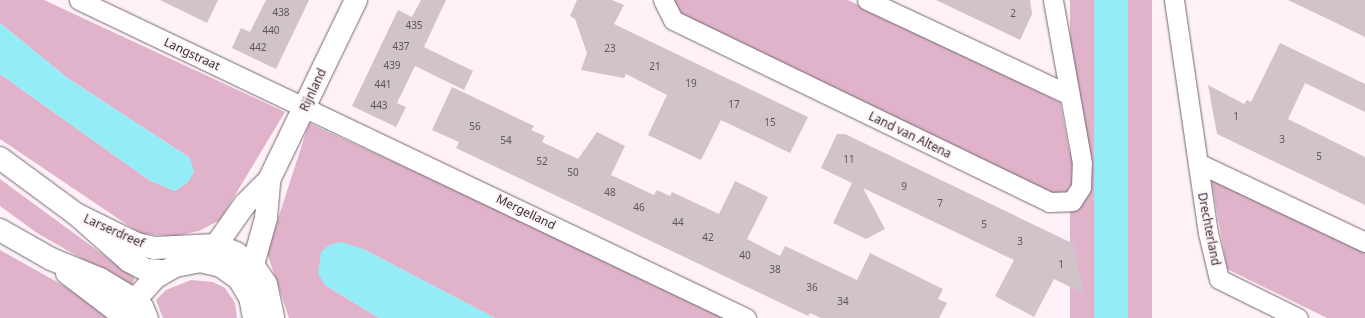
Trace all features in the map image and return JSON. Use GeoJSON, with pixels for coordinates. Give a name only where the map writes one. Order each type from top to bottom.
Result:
{"type":"FeatureCollection","features":[{"type":"Feature","properties":{"kind":"main road","name":"Rijnland"},"geometry":{"type":"LineString","coordinates":[[200,261],[216,245],[245,204],[269,180],[306,107],[356,0]]}},
{"type":"Feature","properties":{"kind":"main road","name":"Larserdreef"},"geometry":{"type":"LineString","coordinates":[[0,158],[76,214],[129,261],[148,270],[164,271]]}},
{"type":"Feature","properties":{"kind":"main road","name":"Rijnland"},"geometry":{"type":"LineString","coordinates":[[253,265],[266,218],[269,180]]}},
{"type":"Feature","properties":{"kind":"main road","name":"Larserdreef"},"geometry":{"type":"LineString","coordinates":[[76,214],[136,244],[176,248],[216,245]]}},
{"type":"Feature","properties":{"kind":"main road"},"geometry":{"type":"LineString","coordinates":[[0,230],[51,259],[100,279],[134,314],[164,271],[200,261],[221,266],[239,279],[250,297],[254,318]]}},
{"type":"Feature","properties":{"kind":"main road"},"geometry":{"type":"LineString","coordinates":[[216,245],[253,265],[266,284],[273,318]]}},
{"type":"Feature","properties":{"kind":"street","name":"Langstraat"},"geometry":{"type":"LineString","coordinates":[[78,0],[306,107]]}},
{"type":"Feature","properties":{"kind":"street","name":"Land van Altena"},"geometry":{"type":"LineString","coordinates":[[663,0],[673,20],[1049,202],[1072,201],[1080,187],[1082,163],[1054,0]]}},
{"type":"Feature","properties":{"kind":"street"},"geometry":{"type":"LineString","coordinates":[[867,0],[1070,95]]}},
{"type":"Feature","properties":{"kind":"street","name":"Drechterland"},"geometry":{"type":"LineString","coordinates":[[1174,0],[1208,233],[1219,279],[1298,318]]}},
{"type":"Feature","properties":{"kind":"street","name":"Mergelland"},"geometry":{"type":"LineString","coordinates":[[306,107],[746,318]]}},
{"type":"Feature","properties":{"kind":"street"},"geometry":{"type":"LineString","coordinates":[[1198,164],[1365,242]]}},
{"type":"Feature","properties":{"kind":"shaded area"},"geometry":{"type":"Polygon","coordinates":[[[0,0],[44,0],[285,112],[220,220],[199,231],[176,236],[141,234],[0,139],[0,74],[149,180],[175,191],[188,182],[190,158],[66,77],[0,23],[0,0]]]}},
{"type":"Feature","properties":{"kind":"shaded area"},"geometry":{"type":"Polygon","coordinates":[[[670,0],[848,0],[1060,102],[1081,213],[879,113],[673,20],[670,0]]]}},
{"type":"Feature","properties":{"kind":"shaded area"},"geometry":{"type":"Polygon","coordinates":[[[1070,0],[1094,0],[1094,318],[1070,318],[1070,0]]]}},
{"type":"Feature","properties":{"kind":"shaded area"},"geometry":{"type":"Polygon","coordinates":[[[1128,0],[1152,0],[1152,318],[1128,318],[1128,0]]]}},
{"type":"Feature","properties":{"kind":"shaded area"},"geometry":{"type":"Polygon","coordinates":[[[309,123],[477,200],[723,318],[495,318],[363,249],[325,285],[379,318],[289,318],[267,253],[309,123]]]}},
{"type":"Feature","properties":{"kind":"shaded area"},"geometry":{"type":"Polygon","coordinates":[[[1210,173],[1365,249],[1365,318],[1327,318],[1227,269],[1210,173]]]}},
{"type":"Feature","properties":{"kind":"shaded area"},"geometry":{"type":"Polygon","coordinates":[[[0,179],[135,278],[131,287],[37,233],[0,206],[0,179]]]}},
{"type":"Feature","properties":{"kind":"shaded area"},"geometry":{"type":"Polygon","coordinates":[[[0,250],[91,301],[107,318],[0,318],[0,250]]]}},
{"type":"Feature","properties":{"kind":"shaded area"},"geometry":{"type":"Polygon","coordinates":[[[191,280],[213,282],[225,288],[235,303],[237,318],[163,318],[156,300],[166,290],[191,280]]]}},
{"type":"Feature","properties":{"kind":"water"},"geometry":{"type":"Polygon","coordinates":[[[1094,0],[1128,0],[1128,318],[1094,318],[1094,0]]]}},
{"type":"Feature","properties":{"kind":"water"},"geometry":{"type":"Polygon","coordinates":[[[0,23],[66,77],[190,158],[194,172],[188,182],[175,191],[149,180],[0,74],[0,23]]]}},
{"type":"Feature","properties":{"kind":"water"},"geometry":{"type":"Polygon","coordinates":[[[342,242],[363,249],[495,318],[379,318],[325,285],[318,274],[321,252],[329,245],[342,242]]]}},
{"type":"Feature","properties":{"kind":"building"},"geometry":{"type":"Polygon","coordinates":[[[160,0],[218,0],[207,23],[160,0]]]}},
{"type":"Feature","properties":{"kind":"building"},"geometry":{"type":"Polygon","coordinates":[[[266,0],[309,0],[276,69],[232,48],[241,28],[250,32],[266,0]]]}},
{"type":"Feature","properties":{"kind":"building"},"geometry":{"type":"Polygon","coordinates":[[[421,0],[446,0],[424,47],[473,71],[464,90],[415,66],[397,103],[406,107],[396,127],[352,106],[398,10],[412,17],[421,0]]]}},
{"type":"Feature","properties":{"kind":"building"},"geometry":{"type":"Polygon","coordinates":[[[577,0],[612,0],[624,5],[614,24],[808,117],[790,153],[721,120],[701,160],[648,135],[667,95],[626,74],[624,78],[581,70],[587,53],[575,19],[570,16],[577,0]]]}},
{"type":"Feature","properties":{"kind":"building"},"geometry":{"type":"Polygon","coordinates":[[[936,0],[1030,0],[1032,14],[1020,40],[936,0]]]}},
{"type":"Feature","properties":{"kind":"building"},"geometry":{"type":"Polygon","coordinates":[[[1288,0],[1365,0],[1365,37],[1330,20],[1288,0]]]}},
{"type":"Feature","properties":{"kind":"building"},"geometry":{"type":"Polygon","coordinates":[[[1280,43],[1365,84],[1365,112],[1305,83],[1288,119],[1365,157],[1365,205],[1217,134],[1208,85],[1244,104],[1247,100],[1251,102],[1280,43]]]}},
{"type":"Feature","properties":{"kind":"building"},"geometry":{"type":"Polygon","coordinates":[[[452,87],[534,126],[531,130],[545,136],[542,142],[578,159],[597,132],[625,146],[611,175],[654,195],[657,190],[670,196],[672,192],[719,214],[735,181],[768,197],[747,239],[780,256],[785,246],[857,280],[870,253],[943,289],[938,299],[947,303],[939,318],[821,318],[810,313],[808,316],[456,148],[459,142],[432,130],[452,87]]]}},
{"type":"Feature","properties":{"kind":"building"},"geometry":{"type":"Polygon","coordinates":[[[837,134],[845,134],[1074,244],[1083,293],[1054,279],[1034,317],[995,296],[1014,260],[863,188],[885,229],[866,239],[833,223],[852,183],[821,168],[837,134]]]}}]}
